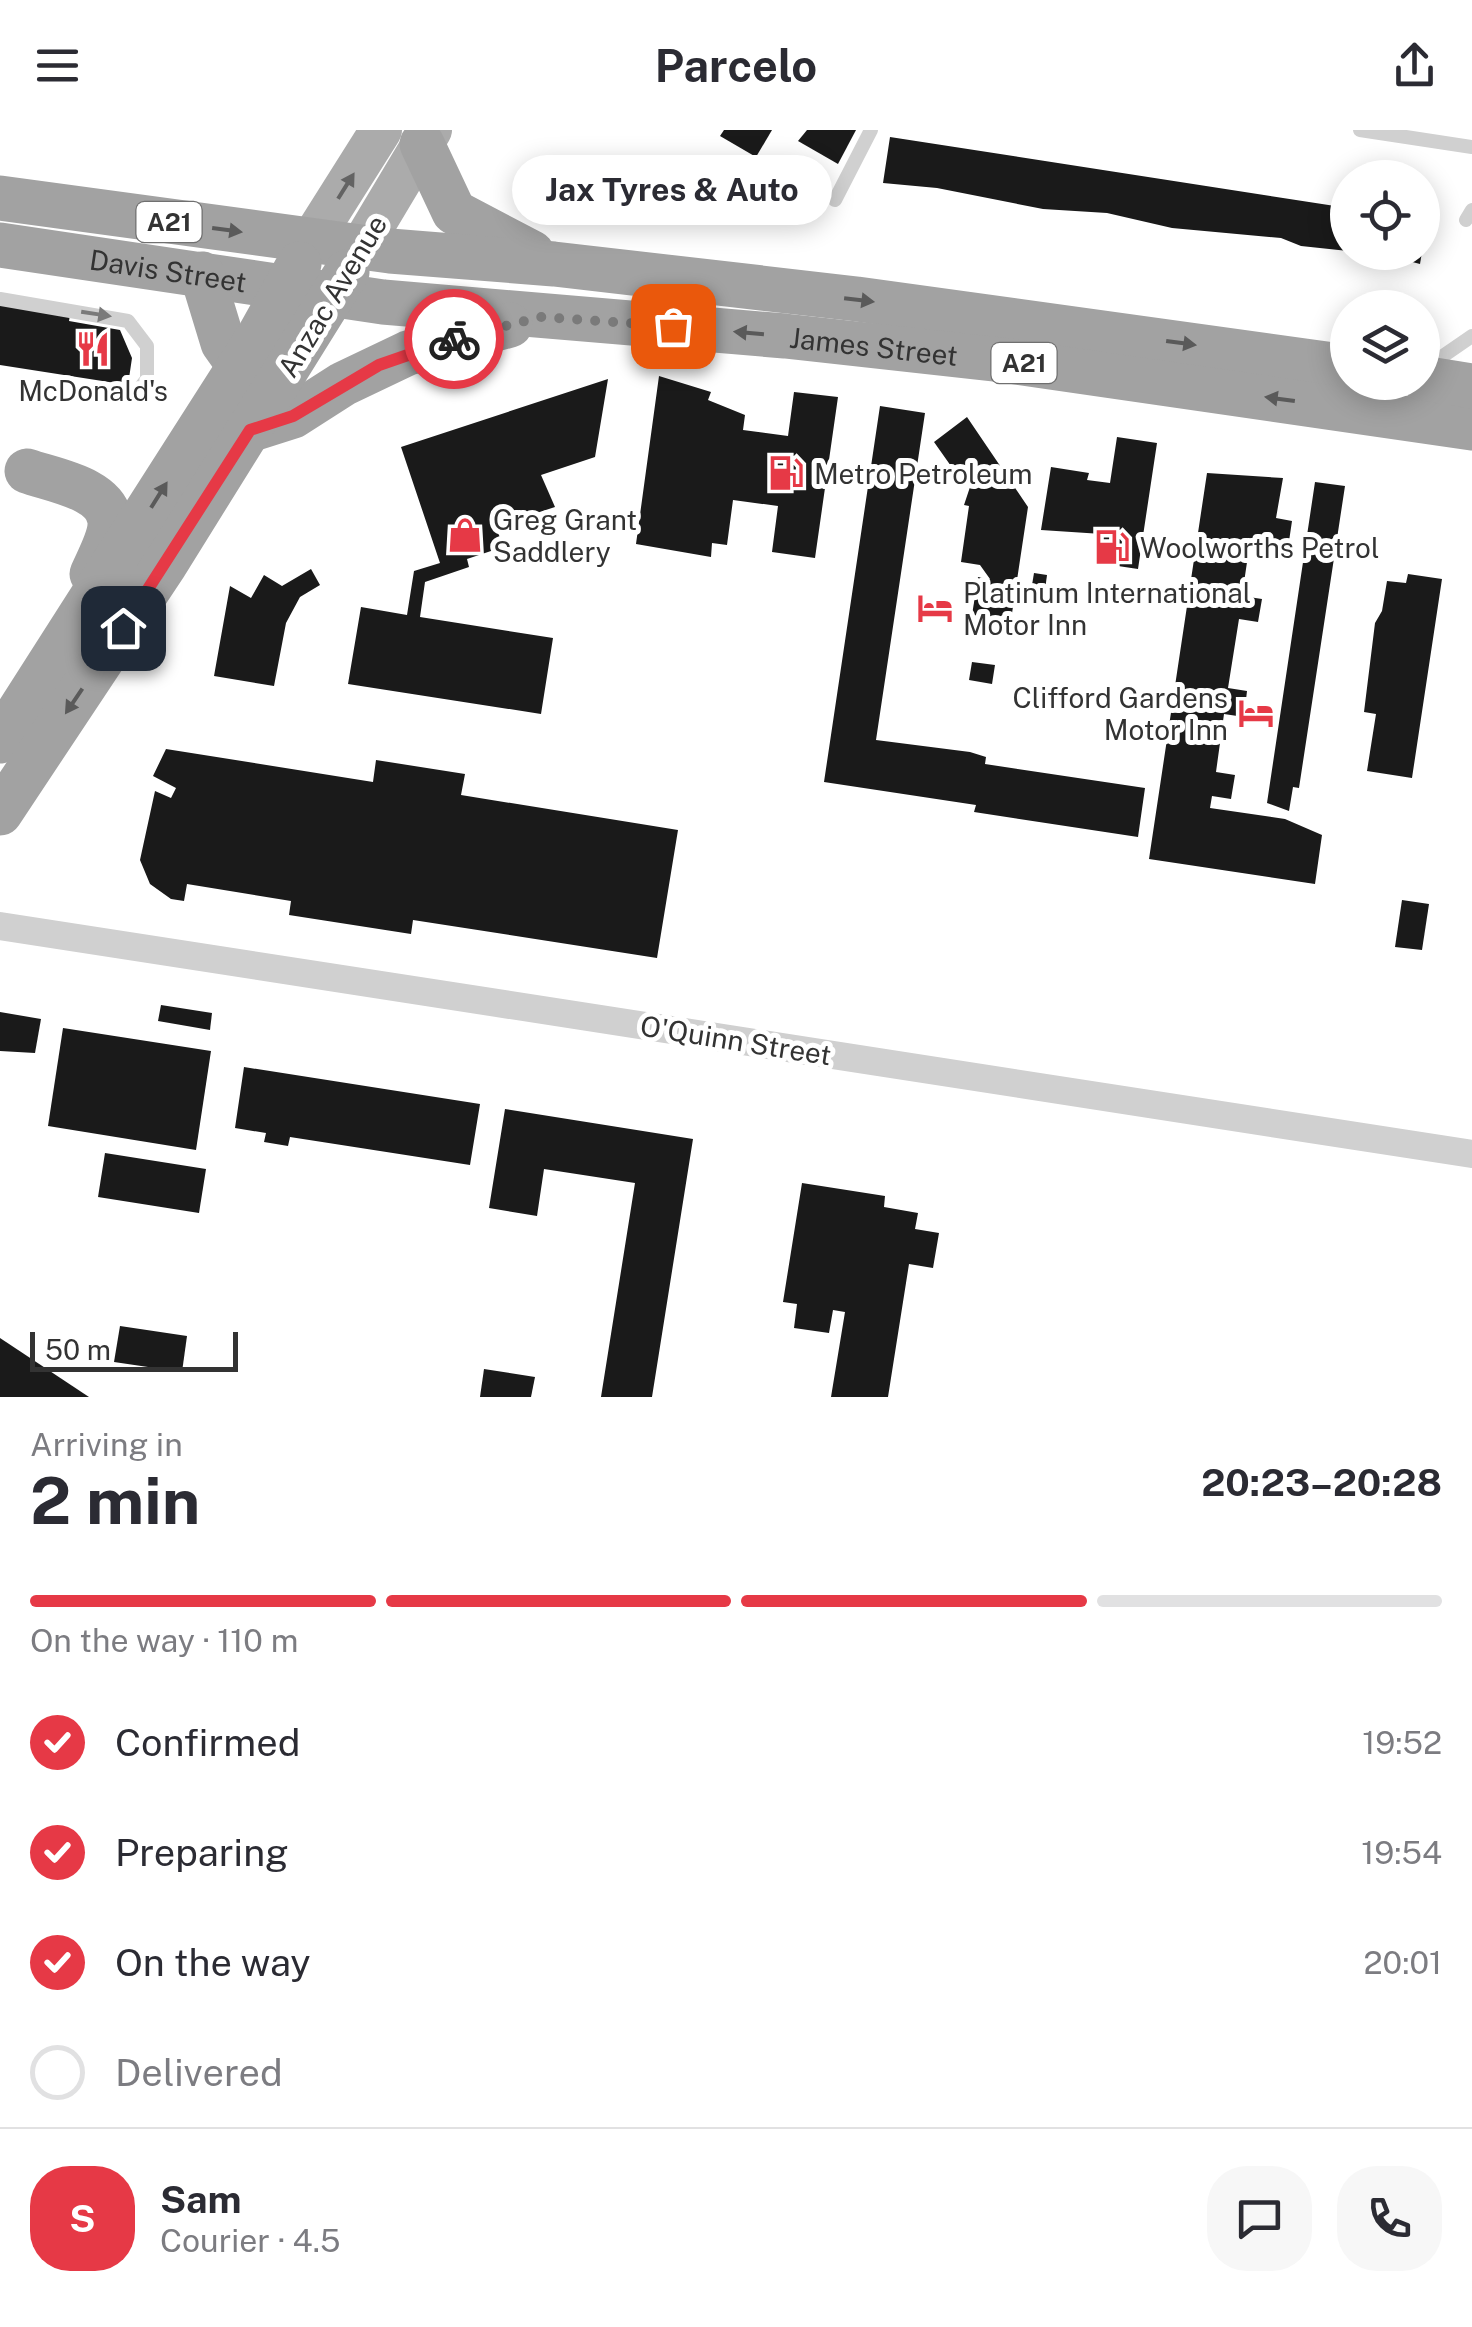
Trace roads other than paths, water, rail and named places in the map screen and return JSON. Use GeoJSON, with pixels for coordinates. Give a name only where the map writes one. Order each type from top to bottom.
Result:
{"type":"FeatureCollection","features":[{"type":"Feature","properties":{"kind":"highway"},"geometry":{"type":"LineString","coordinates":[[412,135],[454,212],[554,264]]}},
{"type":"Feature","properties":{"kind":"highway","name":"Davis Street"},"geometry":{"type":"LineString","coordinates":[[0,198],[311,241]]}},
{"type":"Feature","properties":{"kind":"highway","name":"James Street"},"geometry":{"type":"LineString","coordinates":[[311,241],[857,299],[1330,365]]}},
{"type":"Feature","properties":{"kind":"highway","name":"Anzac Avenue"},"geometry":{"type":"LineString","coordinates":[[0,741],[240,368],[311,241]]}},
{"type":"Feature","properties":{"kind":"highway","name":"Davis Street"},"geometry":{"type":"LineString","coordinates":[[0,245],[334,295]]}},
{"type":"Feature","properties":{"kind":"highway","name":"Anzac Avenue"},"geometry":{"type":"LineString","coordinates":[[0,813],[250,430],[361,247]]}},
{"type":"Feature","properties":{"kind":"highway"},"geometry":{"type":"LineString","coordinates":[[202,274],[224,342],[240,368]]}},
{"type":"Feature","properties":{"kind":"highway","name":"James Street"},"geometry":{"type":"LineString","coordinates":[[334,295],[541,317],[766,334],[1002,360],[1472,428]]}},
{"type":"Feature","properties":{"kind":"highway"},"geometry":{"type":"LineString","coordinates":[[250,430],[293,416],[344,384],[408,353],[541,317]]}},
{"type":"Feature","properties":{"kind":"highway"},"geometry":{"type":"LineString","coordinates":[[1440,381],[1472,386]]}},
{"type":"Feature","properties":{"kind":"highway"},"geometry":{"type":"LineString","coordinates":[[14,468],[86,492],[105,506],[111,524],[69,637]]}},
{"type":"Feature","properties":{"kind":"main road","name":"Anzac Avenue"},"geometry":{"type":"LineString","coordinates":[[311,241],[412,135]]}},
{"type":"Feature","properties":{"kind":"main road","name":"Anzac Avenue"},"geometry":{"type":"LineString","coordinates":[[361,247],[412,135]]}},
{"type":"Feature","properties":{"kind":"street","name":"O'Quinn Street"},"geometry":{"type":"LineString","coordinates":[[0,926],[1472,1154]]}},
{"type":"Feature","properties":{"kind":"lane"},"geometry":{"type":"LineString","coordinates":[[835,200],[872,130]]}},
{"type":"Feature","properties":{"kind":"lane"},"geometry":{"type":"LineString","coordinates":[[1360,130],[1472,147]]}},
{"type":"Feature","properties":{"kind":"lane"},"geometry":{"type":"LineString","coordinates":[[0,299],[128,322],[147,346],[148,379],[135,394],[111,396]]}},
{"type":"Feature","properties":{"kind":"lane"},"geometry":{"type":"LineString","coordinates":[[1440,358],[1472,336]]}},
{"type":"Feature","properties":{"kind":"place","name":"Jax Tyres & Auto"},"geometry":{"type":"Point","coordinates":[673,326]}},
{"type":"Feature","properties":{"kind":"place","name":"McDonald's"},"geometry":{"type":"Point","coordinates":[93,349]}},
{"type":"Feature","properties":{"kind":"place","name":"Metro Petroleum"},"geometry":{"type":"Point","coordinates":[786,473]}},
{"type":"Feature","properties":{"kind":"place","name":"Greg Grant Saddlery"},"geometry":{"type":"Point","coordinates":[465,535]}},
{"type":"Feature","properties":{"kind":"place","name":"Woolworths Petrol"},"geometry":{"type":"Point","coordinates":[1112,547]}},
{"type":"Feature","properties":{"kind":"place","name":"Platinum International Motor Inn"},"geometry":{"type":"Point","coordinates":[935,608]}},
{"type":"Feature","properties":{"kind":"place","name":"Clifford Gardens Motor Inn"},"geometry":{"type":"Point","coordinates":[1256,713]}}]}
